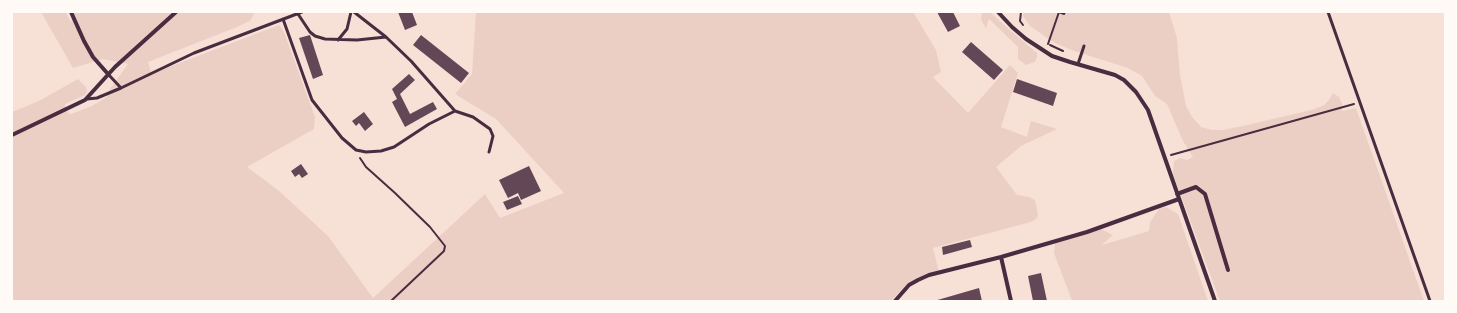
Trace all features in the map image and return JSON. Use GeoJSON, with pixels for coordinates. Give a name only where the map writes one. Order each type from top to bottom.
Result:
{"type":"FeatureCollection","features":[{"type":"Feature","properties":{"kind":"street"},"geometry":{"type":"LineString","coordinates":[[71,12],[93,57],[108,74]]}},
{"type":"Feature","properties":{"kind":"street"},"geometry":{"type":"LineString","coordinates":[[12,135],[87,99],[108,74],[176,12]]}},
{"type":"Feature","properties":{"kind":"street"},"geometry":{"type":"LineString","coordinates":[[998,12],[1012,27],[1030,42],[1052,56],[1115,75],[1124,80],[1136,92],[1148,110],[1215,301]]}},
{"type":"Feature","properties":{"kind":"street"},"geometry":{"type":"LineString","coordinates":[[894,301],[910,285],[929,275],[1001,257],[1087,232],[1178,197],[1196,187],[1205,194],[1228,270]]}},
{"type":"Feature","properties":{"kind":"street"},"geometry":{"type":"LineString","coordinates":[[1001,257],[1010,301]]}},
{"type":"Feature","properties":{"kind":"lane"},"geometry":{"type":"LineString","coordinates":[[287,12],[289,17]]}},
{"type":"Feature","properties":{"kind":"lane"},"geometry":{"type":"LineString","coordinates":[[87,99],[97,98],[194,53],[302,12]]}},
{"type":"Feature","properties":{"kind":"lane"},"geometry":{"type":"LineString","coordinates":[[338,40],[347,29],[353,12],[386,37],[411,61],[456,111],[473,118],[490,129],[493,136],[488,152]]}},
{"type":"Feature","properties":{"kind":"lane"},"geometry":{"type":"LineString","coordinates":[[1328,12],[1430,301]]}},
{"type":"Feature","properties":{"kind":"lane"},"geometry":{"type":"LineString","coordinates":[[298,14],[310,32],[315,36],[325,39],[338,40],[386,37]]}},
{"type":"Feature","properties":{"kind":"lane"},"geometry":{"type":"LineString","coordinates":[[284,19],[312,100],[347,144],[358,150],[366,152],[382,151],[394,146],[430,124],[456,111]]}},
{"type":"Feature","properties":{"kind":"lane"},"geometry":{"type":"LineString","coordinates":[[1078,64],[1084,46]]}},
{"type":"Feature","properties":{"kind":"lane"},"geometry":{"type":"LineString","coordinates":[[108,74],[121,88]]}},
{"type":"Feature","properties":{"kind":"path"},"geometry":{"type":"LineString","coordinates":[[1048,44],[1059,12],[1064,14],[1065,12]]}},
{"type":"Feature","properties":{"kind":"path"},"geometry":{"type":"LineString","coordinates":[[1164,157],[1360,102]]}},
{"type":"Feature","properties":{"kind":"path"},"geometry":{"type":"LineString","coordinates":[[358,150],[360,158],[366,167],[420,217],[445,246],[444,251],[391,301]]}},
{"type":"Feature","properties":{"kind":"shaded area"},"geometry":{"type":"Polygon","coordinates":[[[41,12],[66,12],[71,23],[73,12],[254,12],[250,21],[148,62],[151,72],[153,73],[279,25],[284,32],[315,117],[314,129],[247,167],[278,190],[328,236],[373,298],[485,194],[500,218],[564,193],[496,119],[455,94],[472,74],[476,12],[913,12],[936,50],[941,72],[933,77],[968,113],[1010,65],[1018,73],[1001,127],[1027,137],[1031,121],[1057,129],[1021,146],[996,167],[1017,195],[1029,197],[1035,200],[1038,214],[1037,218],[1027,223],[933,248],[939,272],[922,277],[905,286],[891,301],[12,301],[12,112],[39,101],[78,79],[86,87],[87,92],[85,95],[65,104],[68,113],[71,114],[92,106],[107,97],[110,89],[128,64],[103,59],[73,68],[41,12]]]}},
{"type":"Feature","properties":{"kind":"shaded area"},"geometry":{"type":"Polygon","coordinates":[[[982,12],[990,12],[1037,53],[1035,62],[1026,65],[1018,59],[1018,47],[989,19],[986,28],[981,20],[982,12]]]}},
{"type":"Feature","properties":{"kind":"shaded area"},"geometry":{"type":"Polygon","coordinates":[[[1024,12],[1169,12],[1177,38],[1180,75],[1186,106],[1192,117],[1201,127],[1212,130],[1223,130],[1315,109],[1324,105],[1333,93],[1339,97],[1342,103],[1342,111],[1356,108],[1424,301],[1220,301],[1173,174],[1174,161],[1180,158],[1187,160],[1193,157],[1183,141],[1167,104],[1155,96],[1142,76],[1128,68],[1071,50],[1053,42],[1030,26],[1023,16],[1024,12]]]}},
{"type":"Feature","properties":{"kind":"shaded area"},"geometry":{"type":"Polygon","coordinates":[[[1166,207],[1178,214],[1208,301],[1072,301],[1054,253],[1055,242],[1101,229],[1113,235],[1102,245],[1149,231],[1150,222],[1159,209],[1166,207]]]}},
{"type":"Feature","properties":{"kind":"building"},"geometry":{"type":"Polygon","coordinates":[[[398,12],[412,12],[417,25],[405,30],[398,12]]]}},
{"type":"Feature","properties":{"kind":"building"},"geometry":{"type":"Polygon","coordinates":[[[937,12],[953,12],[960,26],[948,32],[937,12]]]}},
{"type":"Feature","properties":{"kind":"building"},"geometry":{"type":"Polygon","coordinates":[[[310,35],[323,75],[313,79],[299,38],[310,35]]]}},
{"type":"Feature","properties":{"kind":"building"},"geometry":{"type":"Polygon","coordinates":[[[421,35],[469,73],[461,83],[413,45],[421,35]]]}},
{"type":"Feature","properties":{"kind":"building"},"geometry":{"type":"Polygon","coordinates":[[[971,42],[1003,70],[994,80],[962,52],[971,42]]]}},
{"type":"Feature","properties":{"kind":"building"},"geometry":{"type":"Polygon","coordinates":[[[409,74],[415,80],[400,94],[410,114],[433,102],[437,109],[405,127],[392,102],[397,99],[392,89],[409,74]]]}},
{"type":"Feature","properties":{"kind":"building"},"geometry":{"type":"Polygon","coordinates":[[[1017,79],[1057,93],[1053,106],[1013,92],[1017,79]]]}},
{"type":"Feature","properties":{"kind":"building"},"geometry":{"type":"Polygon","coordinates":[[[364,112],[373,124],[365,131],[359,123],[356,126],[352,121],[364,112]]]}},
{"type":"Feature","properties":{"kind":"building"},"geometry":{"type":"Polygon","coordinates":[[[301,164],[308,174],[302,178],[299,174],[295,177],[291,171],[301,164]]]}},
{"type":"Feature","properties":{"kind":"building"},"geometry":{"type":"Polygon","coordinates":[[[529,166],[541,191],[521,200],[518,193],[508,198],[499,180],[529,166]]]}},
{"type":"Feature","properties":{"kind":"building"},"geometry":{"type":"Polygon","coordinates":[[[518,196],[522,204],[507,210],[503,202],[518,196]]]}},
{"type":"Feature","properties":{"kind":"building"},"geometry":{"type":"Polygon","coordinates":[[[970,240],[972,247],[943,255],[942,247],[970,240]]]}},
{"type":"Feature","properties":{"kind":"building"},"geometry":{"type":"Polygon","coordinates":[[[1041,273],[1047,301],[1033,301],[1028,276],[1041,273]]]}},
{"type":"Feature","properties":{"kind":"building"},"geometry":{"type":"Polygon","coordinates":[[[979,288],[982,301],[934,301],[979,288]]]}}]}
